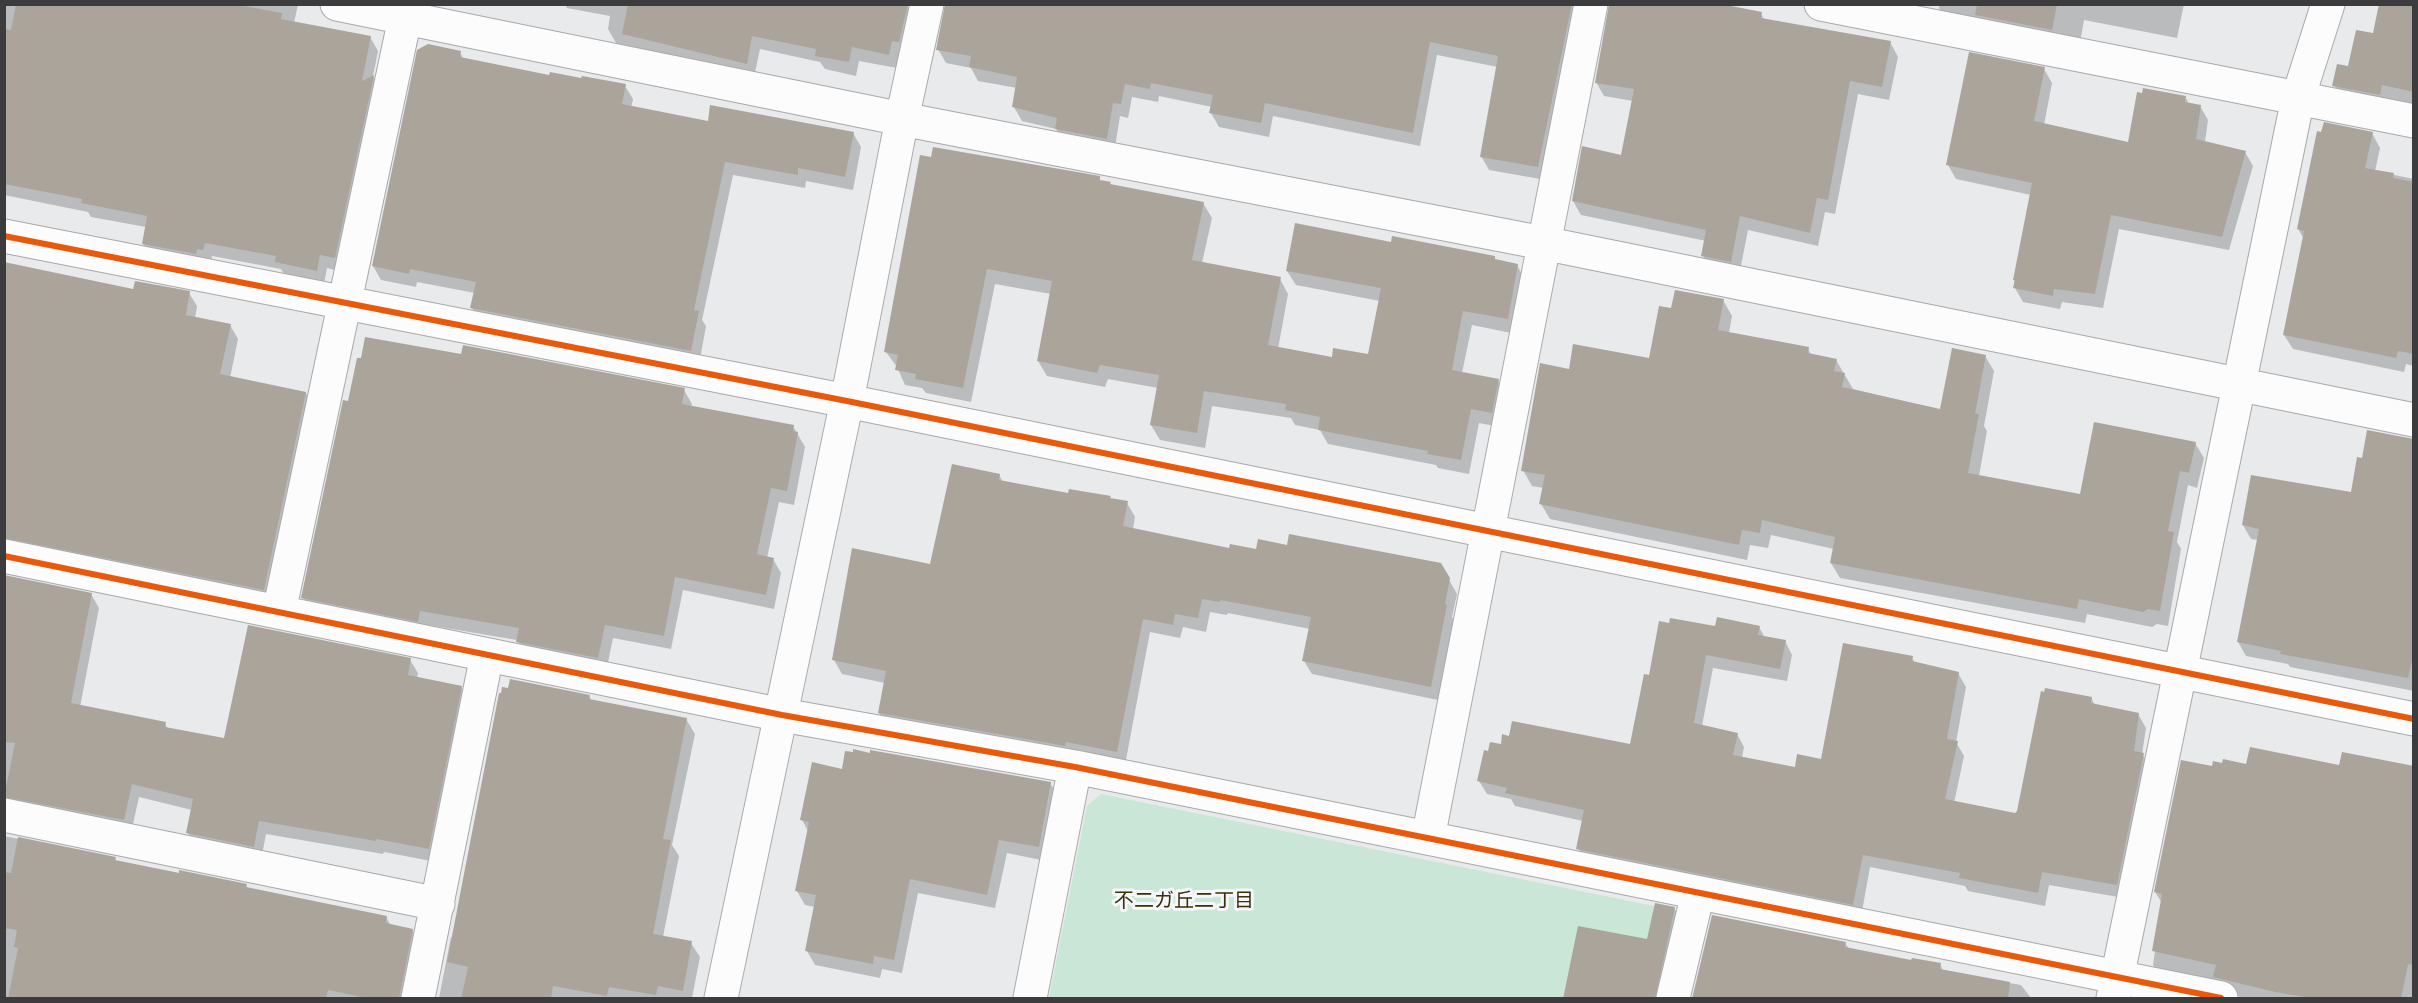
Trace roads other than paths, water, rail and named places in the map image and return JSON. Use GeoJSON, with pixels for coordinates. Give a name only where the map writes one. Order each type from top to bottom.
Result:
{"type":"FeatureCollection","features":[{"type":"Feature","properties":{"kind":"street"},"geometry":{"type":"LineString","coordinates":[[337,4],[406,11],[902,119],[1543,243],[2414,420]]}},
{"type":"Feature","properties":{"kind":"street"},"geometry":{"type":"LineString","coordinates":[[721,999],[848,401],[902,119],[927,4]]}},
{"type":"Feature","properties":{"kind":"street"},"geometry":{"type":"LineString","coordinates":[[1428,838],[1591,4]]}},
{"type":"Feature","properties":{"kind":"street"},"geometry":{"type":"LineString","coordinates":[[1821,4],[2414,122]]}},
{"type":"Feature","properties":{"kind":"street"},"geometry":{"type":"LineString","coordinates":[[2115,988],[2181,673],[2237,385],[2298,98],[2328,4]]}},
{"type":"Feature","properties":{"kind":"street"},"geometry":{"type":"LineString","coordinates":[[279,612],[406,11]]}},
{"type":"Feature","properties":{"kind":"street"},"geometry":{"type":"LineString","coordinates":[[4,236],[848,401],[2414,719]]}},
{"type":"Feature","properties":{"kind":"street"},"geometry":{"type":"LineString","coordinates":[[4,556],[782,715],[1075,767],[1698,892],[2115,988],[2221,999]]}},
{"type":"Feature","properties":{"kind":"street"},"geometry":{"type":"LineString","coordinates":[[418,999],[487,654]]}},
{"type":"Feature","properties":{"kind":"street"},"geometry":{"type":"LineString","coordinates":[[1029,999],[1075,767]]}},
{"type":"Feature","properties":{"kind":"street"},"geometry":{"type":"LineString","coordinates":[[4,815],[438,904]]}},
{"type":"Feature","properties":{"kind":"street"},"geometry":{"type":"LineString","coordinates":[[1674,999],[1698,892]]}},
{"type":"Feature","properties":{"kind":"district","name":"不二ガ丘二丁目"},"geometry":{"type":"Point","coordinates":[1184,903]}}]}
